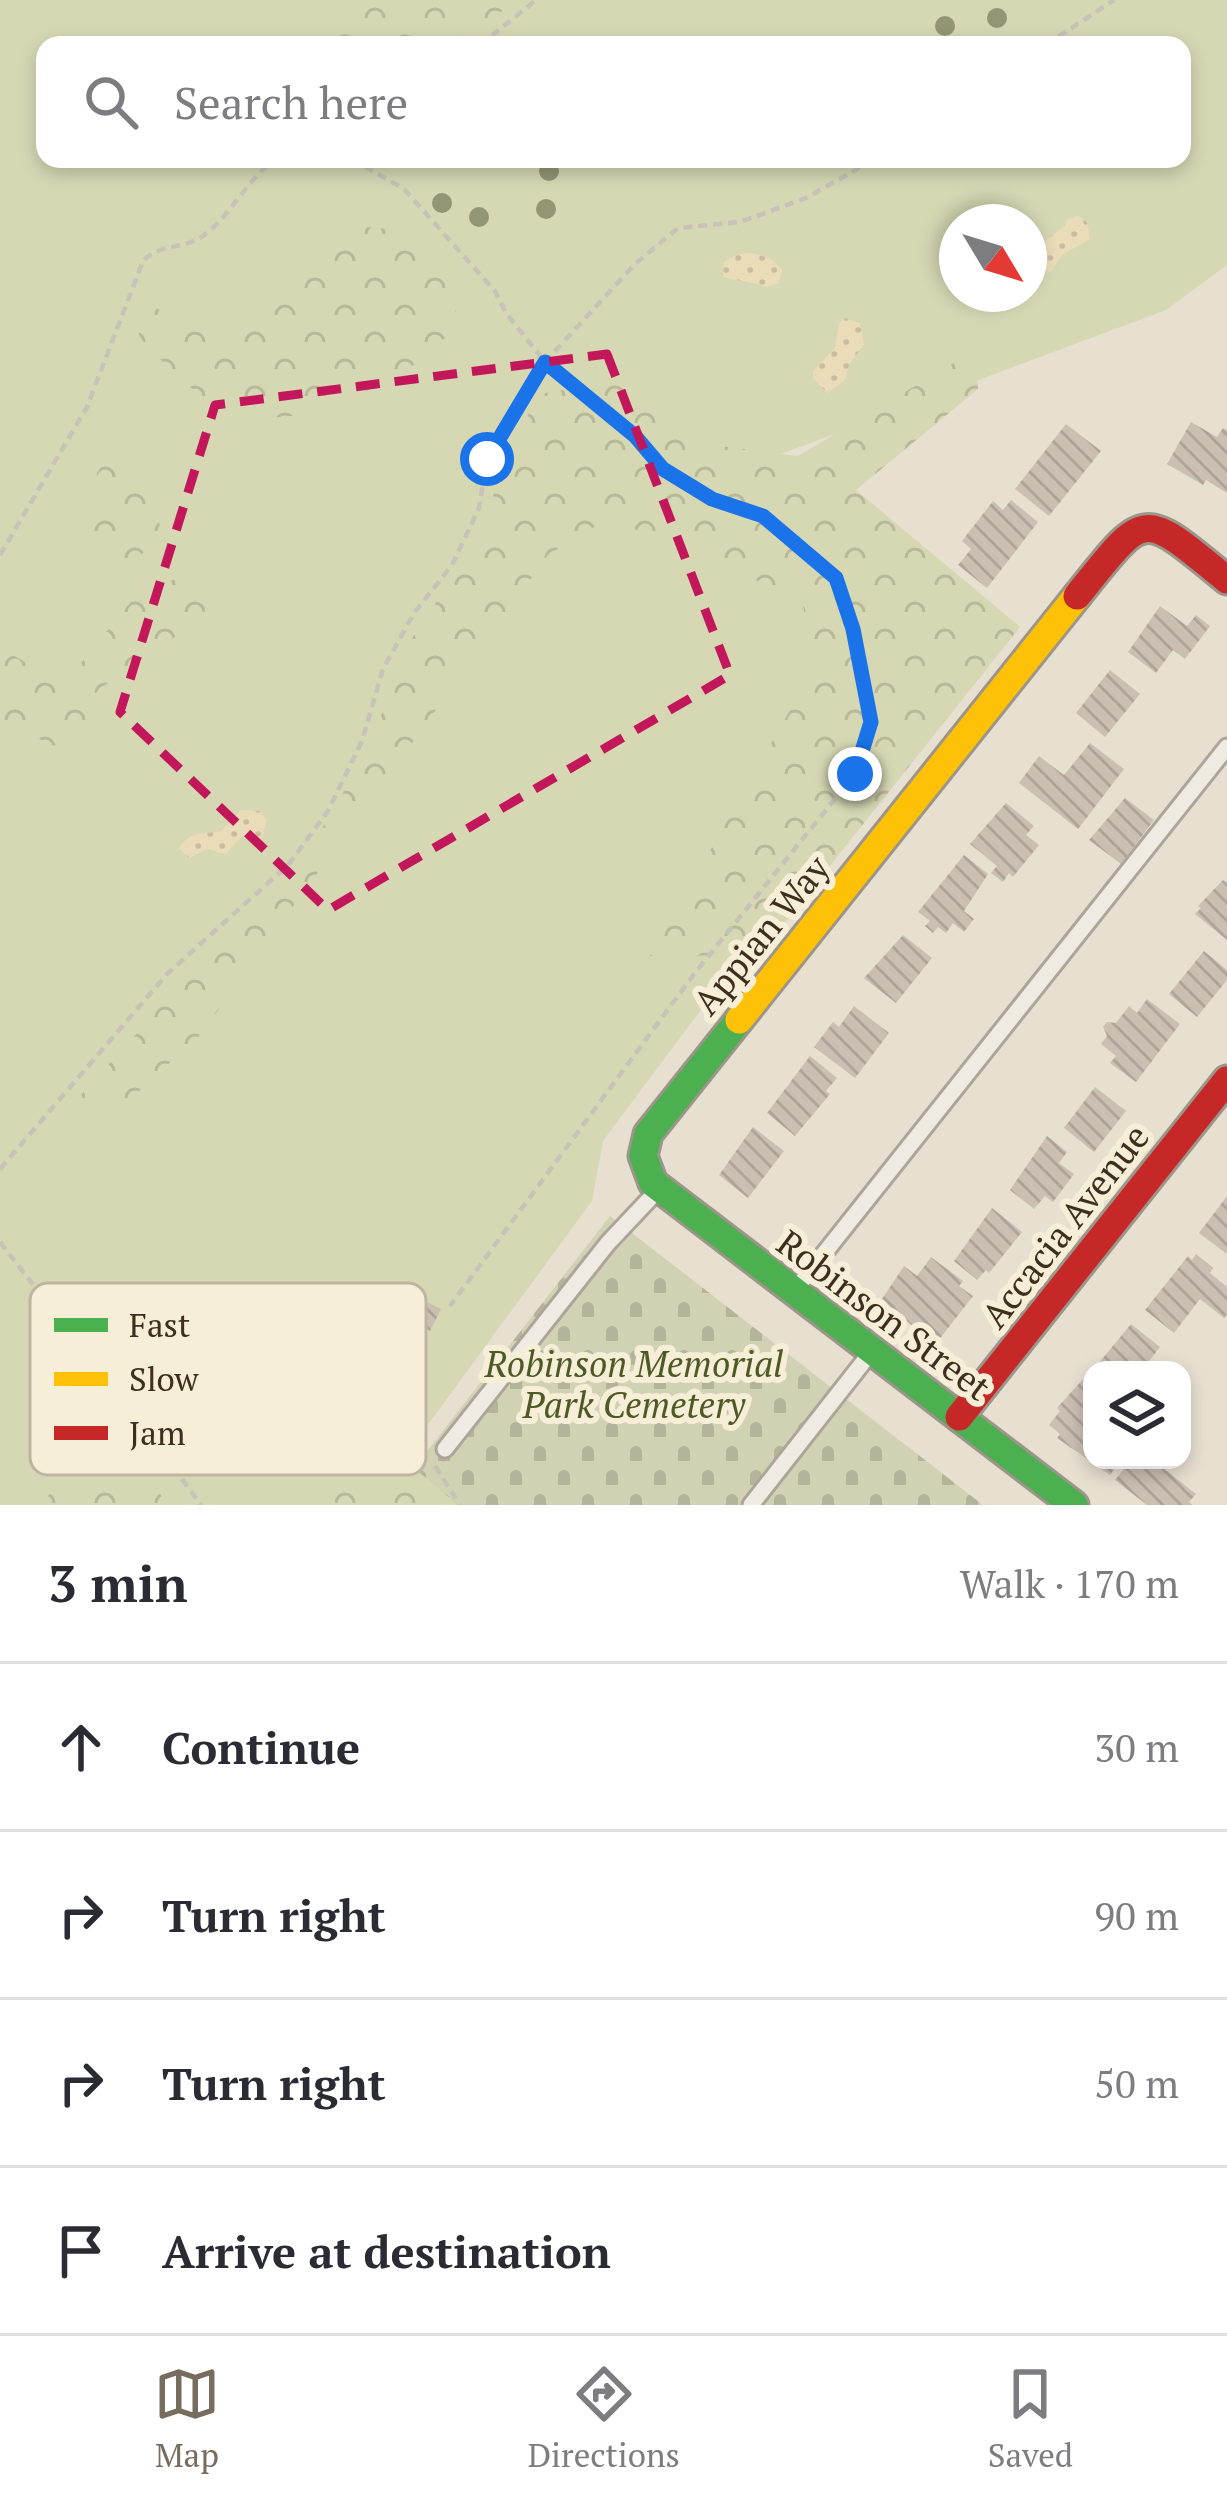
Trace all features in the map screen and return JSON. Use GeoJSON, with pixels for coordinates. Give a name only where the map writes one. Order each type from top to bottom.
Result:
{"type":"FeatureCollection","features":[{"type":"Feature","properties":{"kind":"street","name":"Appian Way"},"geometry":{"type":"LineString","coordinates":[[655,1185],[643,1163],[648,1134],[1126,535],[1146,525],[1163,531],[1227,580]]}},
{"type":"Feature","properties":{"kind":"street","name":"Accacia Avenue"},"geometry":{"type":"LineString","coordinates":[[959,1417],[1227,1080]]}},
{"type":"Feature","properties":{"kind":"street","name":"Robinson Street"},"geometry":{"type":"LineString","coordinates":[[655,1185],[1074,1505]]}},
{"type":"Feature","properties":{"kind":"lane"},"geometry":{"type":"LineString","coordinates":[[793,1293],[1227,747]]}},
{"type":"Feature","properties":{"kind":"lane"},"geometry":{"type":"LineString","coordinates":[[445,1449],[655,1185]]}},
{"type":"Feature","properties":{"kind":"lane"},"geometry":{"type":"LineString","coordinates":[[751,1505],[872,1352]]}},
{"type":"Feature","properties":{"kind":"path"},"geometry":{"type":"LineString","coordinates":[[491,36],[536,0]]}},
{"type":"Feature","properties":{"kind":"path"},"geometry":{"type":"LineString","coordinates":[[1060,36],[1114,0]]}},
{"type":"Feature","properties":{"kind":"path"},"geometry":{"type":"LineString","coordinates":[[0,555],[87,406],[143,261],[150,253],[191,243],[206,234],[267,168]]}},
{"type":"Feature","properties":{"kind":"path"},"geometry":{"type":"LineString","coordinates":[[368,168],[404,189],[495,291],[506,313],[545,362],[635,436],[663,469],[712,499],[763,516],[836,578],[853,629],[871,722],[855,774],[694,974],[450,1306]]}},
{"type":"Feature","properties":{"kind":"path"},"geometry":{"type":"LineString","coordinates":[[0,1169],[167,974],[288,865],[328,811],[362,741],[383,670],[414,613],[452,565],[479,508],[487,459],[545,362],[634,264],[678,228],[740,223],[806,198],[859,168]]}},
{"type":"Feature","properties":{"kind":"path"},"geometry":{"type":"LineString","coordinates":[[0,1242],[32,1283]]}},
{"type":"Feature","properties":{"kind":"path"},"geometry":{"type":"LineString","coordinates":[[445,1449],[434,1468],[460,1505]]}},
{"type":"Feature","properties":{"kind":"path"},"geometry":{"type":"LineString","coordinates":[[179,1475],[201,1505]]}},
{"type":"Feature","properties":{"kind":"highlighted area"},"geometry":{"type":"Polygon","coordinates":[[[607,354],[730,675],[328,910],[120,712],[215,405],[607,354]]]}},
{"type":"Feature","properties":{"kind":"green space"},"geometry":{"type":"Polygon","coordinates":[[[0,0],[1227,0],[1227,265],[1166,310],[781,454],[951,675],[603,1141],[592,1201],[426,1427],[426,1283],[30,1283],[30,1475],[391,1475],[385,1483],[411,1505],[0,1505],[0,0]]]}},
{"type":"Feature","properties":{"kind":"green space"},"geometry":{"type":"Polygon","coordinates":[[[324,0],[521,0],[459,36],[339,36],[324,0]]]}},
{"type":"Feature","properties":{"kind":"green space"},"geometry":{"type":"Polygon","coordinates":[[[367,227],[414,232],[439,247],[453,268],[460,299],[446,337],[417,363],[327,413],[266,418],[217,408],[176,376],[140,338],[135,316],[154,306],[188,330],[246,316],[267,304],[303,267],[367,227]]]}},
{"type":"Feature","properties":{"kind":"green space"},"geometry":{"type":"Polygon","coordinates":[[[977,349],[978,389],[856,490],[1020,627],[759,955],[650,956],[814,668],[802,600],[609,518],[548,555],[200,1035],[113,1115],[71,1106],[204,959],[304,860],[367,752],[409,643],[482,533],[506,453],[540,394],[630,379],[704,444],[798,456],[977,349]]]}},
{"type":"Feature","properties":{"kind":"green space"},"geometry":{"type":"Polygon","coordinates":[[[119,461],[154,502],[162,534],[140,556],[105,564],[52,520],[52,507],[87,509],[100,493],[97,473],[104,463],[119,461]]]}},
{"type":"Feature","properties":{"kind":"green space"},"geometry":{"type":"Polygon","coordinates":[[[181,577],[209,590],[205,615],[81,706],[96,726],[90,741],[49,746],[18,722],[5,739],[5,767],[0,770],[0,648],[64,684],[138,593],[181,577]]]}},
{"type":"Feature","properties":{"kind":"green space","name":"Robinson Memorial Park Cemetery"},"geometry":{"type":"Polygon","coordinates":[[[610,1216],[983,1505],[458,1505],[422,1475],[426,1475],[426,1453],[610,1216]]]}},
{"type":"Feature","properties":{"kind":"green space"},"geometry":{"type":"Polygon","coordinates":[[[426,1470],[463,1505],[338,1505],[307,1475],[426,1475],[426,1470]]]}},
{"type":"Feature","properties":{"kind":"green space"},"geometry":{"type":"Polygon","coordinates":[[[64,1475],[146,1475],[168,1505],[41,1505],[64,1475]]]}},
{"type":"Feature","properties":{"kind":"sand"},"geometry":{"type":"Polygon","coordinates":[[[1078,216],[1087,222],[1090,239],[1062,255],[1047,271],[1047,240],[1068,219],[1078,216]]]}},
{"type":"Feature","properties":{"kind":"sand"},"geometry":{"type":"Polygon","coordinates":[[[749,253],[779,266],[779,283],[767,287],[723,276],[724,262],[749,253]]]}},
{"type":"Feature","properties":{"kind":"sand"},"geometry":{"type":"Polygon","coordinates":[[[846,318],[860,324],[864,344],[845,380],[828,393],[813,379],[813,371],[835,348],[839,323],[846,318]]]}},
{"type":"Feature","properties":{"kind":"sand"},"geometry":{"type":"Polygon","coordinates":[[[241,810],[259,811],[267,820],[262,838],[251,840],[243,835],[226,854],[207,849],[189,858],[179,848],[193,836],[221,831],[241,810]]]}},
{"type":"Feature","properties":{"kind":"building"},"geometry":{"type":"Polygon","coordinates":[[[1191,422],[1217,437],[1223,428],[1227,430],[1227,493],[1167,464],[1191,422]]]}},
{"type":"Feature","properties":{"kind":"building"},"geometry":{"type":"Polygon","coordinates":[[[1066,424],[1101,451],[1049,516],[1015,489],[1066,424]]]}},
{"type":"Feature","properties":{"kind":"building"},"geometry":{"type":"Polygon","coordinates":[[[1011,500],[1038,522],[987,588],[958,565],[971,549],[962,541],[993,501],[1003,510],[1011,500]]]}},
{"type":"Feature","properties":{"kind":"building"},"geometry":{"type":"Polygon","coordinates":[[[1160,606],[1187,626],[1196,615],[1210,626],[1185,659],[1173,650],[1156,673],[1128,652],[1160,606]]]}},
{"type":"Feature","properties":{"kind":"building"},"geometry":{"type":"Polygon","coordinates":[[[1110,670],[1140,694],[1105,737],[1076,713],[1110,670]]]}},
{"type":"Feature","properties":{"kind":"building"},"geometry":{"type":"Polygon","coordinates":[[[1090,743],[1124,769],[1078,829],[1019,783],[1039,756],[1064,775],[1090,743]]]}},
{"type":"Feature","properties":{"kind":"building"},"geometry":{"type":"Polygon","coordinates":[[[1125,798],[1154,820],[1121,864],[1089,840],[1125,798]]]}},
{"type":"Feature","properties":{"kind":"building"},"geometry":{"type":"Polygon","coordinates":[[[1006,803],[1034,826],[1026,835],[1039,845],[1013,877],[1009,873],[1003,882],[991,873],[997,866],[970,844],[1006,803]]]}},
{"type":"Feature","properties":{"kind":"building"},"geometry":{"type":"Polygon","coordinates":[[[964,855],[988,874],[964,911],[974,919],[964,932],[953,923],[946,933],[938,927],[933,933],[925,926],[930,921],[918,912],[964,855]]]}},
{"type":"Feature","properties":{"kind":"building"},"geometry":{"type":"Polygon","coordinates":[[[1223,880],[1227,883],[1227,940],[1195,914],[1223,880]]]}},
{"type":"Feature","properties":{"kind":"building"},"geometry":{"type":"Polygon","coordinates":[[[903,935],[932,958],[896,1003],[864,978],[903,935]]]}},
{"type":"Feature","properties":{"kind":"building"},"geometry":{"type":"Polygon","coordinates":[[[1204,951],[1227,970],[1227,980],[1197,1017],[1169,994],[1204,951]]]}},
{"type":"Feature","properties":{"kind":"building"},"geometry":{"type":"Polygon","coordinates":[[[1147,999],[1180,1024],[1136,1082],[1110,1063],[1116,1056],[1101,1044],[1107,1036],[1103,1027],[1107,1022],[1116,1023],[1129,1006],[1137,1013],[1147,999]]]}},
{"type":"Feature","properties":{"kind":"building"},"geometry":{"type":"Polygon","coordinates":[[[854,1006],[889,1033],[855,1078],[814,1047],[833,1022],[839,1027],[854,1006]]]}},
{"type":"Feature","properties":{"kind":"building"},"geometry":{"type":"Polygon","coordinates":[[[810,1056],[837,1078],[826,1091],[830,1094],[795,1136],[767,1113],[810,1056]]]}},
{"type":"Feature","properties":{"kind":"building"},"geometry":{"type":"Polygon","coordinates":[[[1095,1087],[1126,1111],[1094,1152],[1064,1128],[1095,1087]]]}},
{"type":"Feature","properties":{"kind":"building"},"geometry":{"type":"Polygon","coordinates":[[[753,1127],[784,1151],[748,1198],[719,1175],[753,1127]]]}},
{"type":"Feature","properties":{"kind":"building"},"geometry":{"type":"Polygon","coordinates":[[[1047,1136],[1067,1152],[1059,1163],[1074,1174],[1053,1202],[1045,1196],[1034,1209],[1010,1190],[1047,1136]]]}},
{"type":"Feature","properties":{"kind":"building"},"geometry":{"type":"Polygon","coordinates":[[[1227,1196],[1227,1254],[1199,1233],[1227,1196]]]}},
{"type":"Feature","properties":{"kind":"building"},"geometry":{"type":"Polygon","coordinates":[[[992,1208],[1022,1232],[989,1273],[986,1270],[977,1280],[954,1261],[992,1208]]]}},
{"type":"Feature","properties":{"kind":"building"},"geometry":{"type":"Polygon","coordinates":[[[1196,1254],[1227,1287],[1227,1315],[1224,1318],[1200,1299],[1174,1333],[1145,1310],[1188,1256],[1192,1260],[1196,1254]]]}},
{"type":"Feature","properties":{"kind":"building"},"geometry":{"type":"Polygon","coordinates":[[[931,1257],[963,1281],[959,1286],[973,1296],[938,1341],[921,1328],[918,1331],[882,1299],[904,1266],[917,1276],[931,1257]]]}},
{"type":"Feature","properties":{"kind":"building"},"geometry":{"type":"Polygon","coordinates":[[[426,1304],[441,1309],[430,1331],[426,1329],[426,1304]]]}},
{"type":"Feature","properties":{"kind":"building"},"geometry":{"type":"Polygon","coordinates":[[[1131,1324],[1160,1347],[1149,1361],[1100,1361],[1131,1324]]]}},
{"type":"Feature","properties":{"kind":"building"},"geometry":{"type":"Polygon","coordinates":[[[1083,1379],[1083,1456],[1057,1438],[1060,1434],[1049,1425],[1060,1411],[1057,1408],[1083,1379]]]}},
{"type":"Feature","properties":{"kind":"building"},"geometry":{"type":"Polygon","coordinates":[[[1124,1469],[1164,1469],[1196,1494],[1189,1502],[1193,1505],[1147,1505],[1115,1480],[1124,1469]]]}},
{"type":"Feature","properties":{"kind":"traffic: fast"},"geometry":{"type":"LineString","coordinates":[[739,1020],[648,1134],[643,1156],[653,1183],[1074,1505]]}},
{"type":"Feature","properties":{"kind":"traffic: slow"},"geometry":{"type":"LineString","coordinates":[[739,1020],[1077,596]]}},
{"type":"Feature","properties":{"kind":"traffic: jam"},"geometry":{"type":"LineString","coordinates":[[1077,596],[1117,547],[1145,529],[1177,540],[1227,580]]}},
{"type":"Feature","properties":{"kind":"traffic: jam"},"geometry":{"type":"LineString","coordinates":[[959,1417],[1227,1080]]}},
{"type":"Feature","properties":{"kind":"route"},"geometry":{"type":"LineString","coordinates":[[487,459],[545,362],[635,436],[663,469],[712,499],[763,516],[836,578],[853,629],[871,722],[855,774]]}}]}
